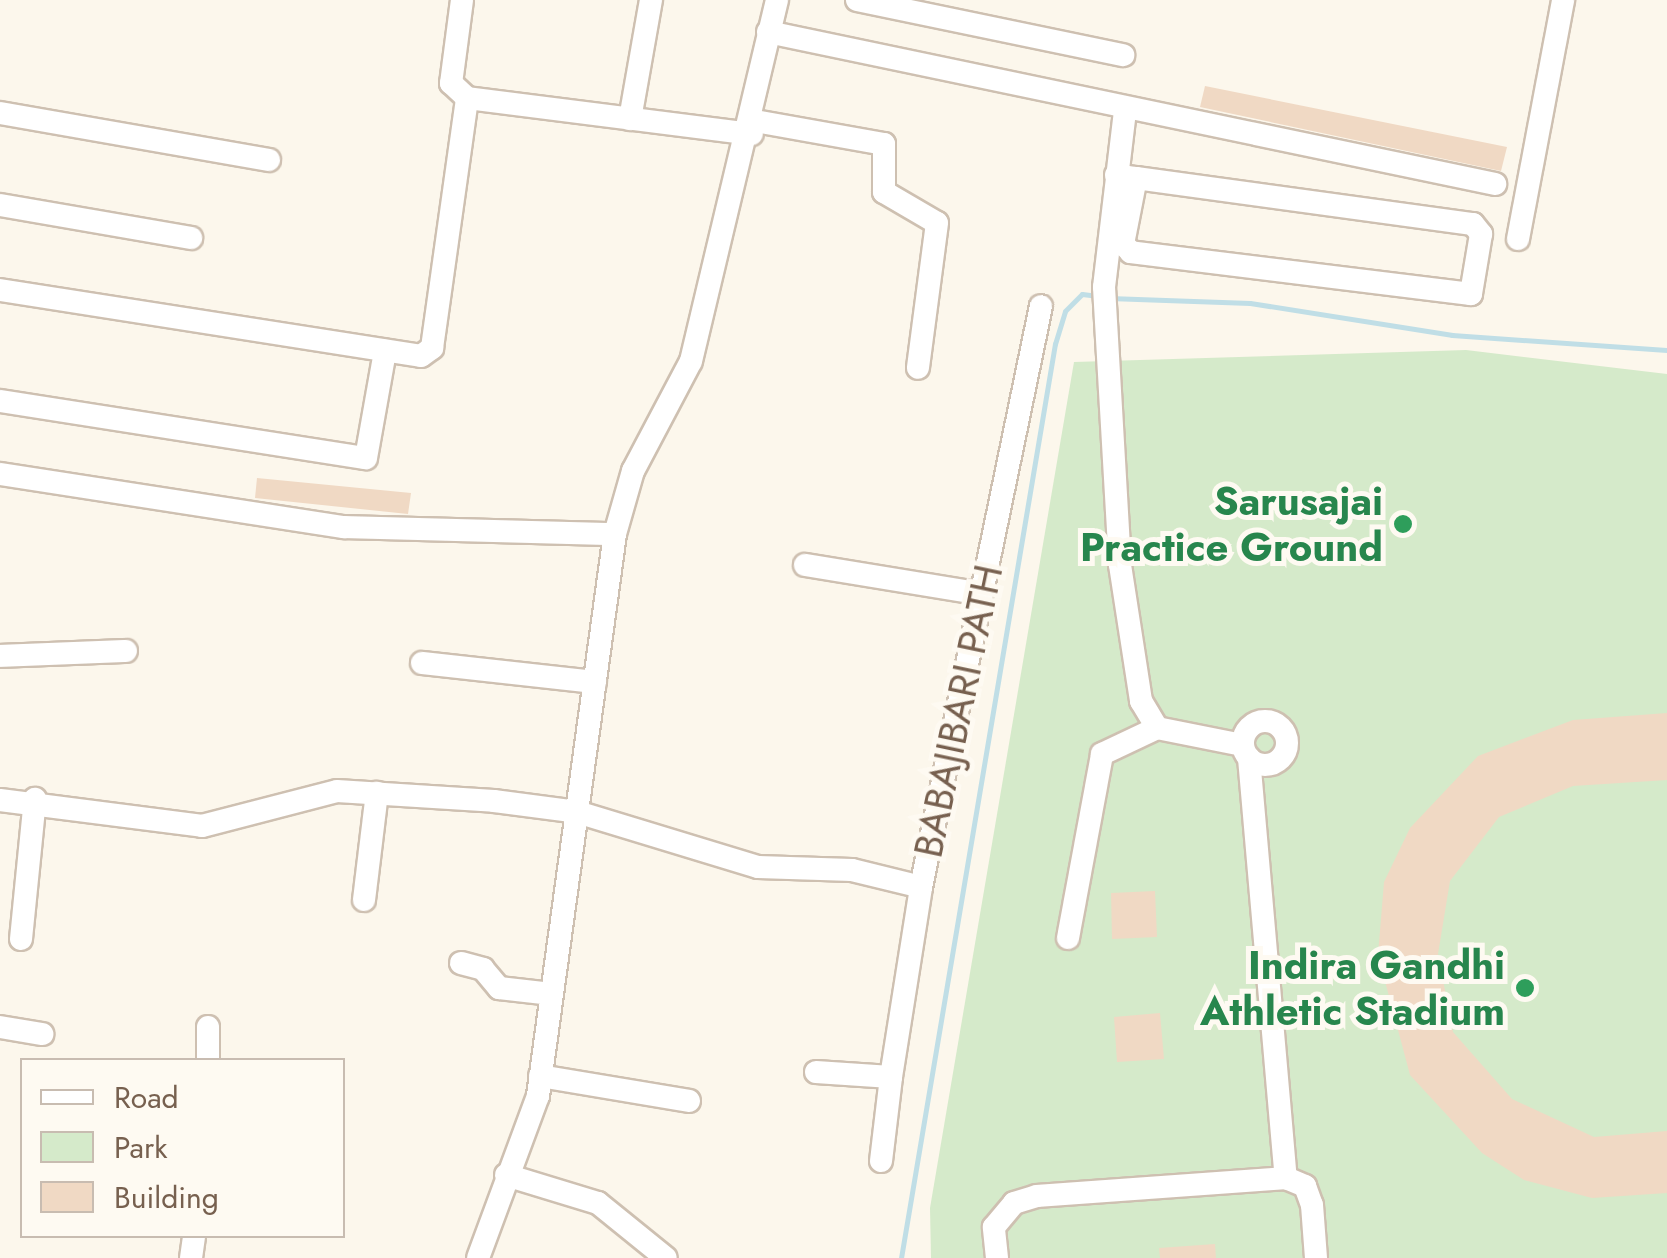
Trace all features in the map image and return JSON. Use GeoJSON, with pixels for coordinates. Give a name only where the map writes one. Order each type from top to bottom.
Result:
{"type":"FeatureCollection","features":[{"type":"Feature","properties":{"kind":"street"},"geometry":{"type":"LineString","coordinates":[[462,0],[451,84],[467,98],[630,119],[753,128],[884,144],[884,192],[937,223],[918,368]]}},
{"type":"Feature","properties":{"kind":"street"},"geometry":{"type":"LineString","coordinates":[[630,119],[651,0]]}},
{"type":"Feature","properties":{"kind":"street"},"geometry":{"type":"LineString","coordinates":[[478,1258],[540,1076],[614,534],[632,471],[691,361],[753,128],[777,0]]}},
{"type":"Feature","properties":{"kind":"street"},"geometry":{"type":"LineString","coordinates":[[1518,238],[1562,0]]}},
{"type":"Feature","properties":{"kind":"street"},"geometry":{"type":"LineString","coordinates":[[867,1],[1123,55]]}},
{"type":"Feature","properties":{"kind":"street"},"geometry":{"type":"LineString","coordinates":[[768,32],[1125,111],[1495,184]]}},
{"type":"Feature","properties":{"kind":"street"},"geometry":{"type":"LineString","coordinates":[[0,290],[421,356],[432,348],[467,98]]}},
{"type":"Feature","properties":{"kind":"street"},"geometry":{"type":"LineString","coordinates":[[1125,111],[1123,244],[1130,252],[1471,294],[1481,234],[1473,224],[1126,176]]}},
{"type":"Feature","properties":{"kind":"street"},"geometry":{"type":"LineString","coordinates":[[0,113],[269,160]]}},
{"type":"Feature","properties":{"kind":"street"},"geometry":{"type":"LineString","coordinates":[[1126,176],[1106,242],[1104,299],[1120,566],[1142,701],[1157,728]]}},
{"type":"Feature","properties":{"kind":"street"},"geometry":{"type":"LineString","coordinates":[[0,205],[191,238]]}},
{"type":"Feature","properties":{"kind":"street","name":"BABAJIBARI PATH"},"geometry":{"type":"LineString","coordinates":[[0,800],[35,799],[202,826],[317,794],[377,793],[577,812],[758,867],[852,870],[922,887],[1042,306]]}},
{"type":"Feature","properties":{"kind":"street"},"geometry":{"type":"LineString","coordinates":[[0,402],[366,458],[385,350]]}},
{"type":"Feature","properties":{"kind":"street"},"geometry":{"type":"LineString","coordinates":[[0,474],[344,527],[614,534]]}},
{"type":"Feature","properties":{"kind":"street"},"geometry":{"type":"LineString","coordinates":[[805,565],[982,594]]}},
{"type":"Feature","properties":{"kind":"street"},"geometry":{"type":"LineString","coordinates":[[0,656],[126,652]]}},
{"type":"Feature","properties":{"kind":"street"},"geometry":{"type":"LineString","coordinates":[[422,663],[595,682]]}},
{"type":"Feature","properties":{"kind":"street"},"geometry":{"type":"LineString","coordinates":[[1068,938],[1096,768],[1113,744],[1157,728],[1246,752],[1286,1178]]}},
{"type":"Feature","properties":{"kind":"street"},"geometry":{"type":"LineString","coordinates":[[364,900],[377,793]]}},
{"type":"Feature","properties":{"kind":"street"},"geometry":{"type":"LineString","coordinates":[[21,939],[35,799]]}},
{"type":"Feature","properties":{"kind":"street"},"geometry":{"type":"LineString","coordinates":[[881,1161],[922,887]]}},
{"type":"Feature","properties":{"kind":"street"},"geometry":{"type":"LineString","coordinates":[[461,963],[483,969],[499,988],[552,994]]}},
{"type":"Feature","properties":{"kind":"street"},"geometry":{"type":"LineString","coordinates":[[0,1027],[42,1034]]}},
{"type":"Feature","properties":{"kind":"street"},"geometry":{"type":"LineString","coordinates":[[208,1027],[208,1058]]}},
{"type":"Feature","properties":{"kind":"street"},"geometry":{"type":"LineString","coordinates":[[816,1072],[891,1078]]}},
{"type":"Feature","properties":{"kind":"street"},"geometry":{"type":"LineString","coordinates":[[540,1076],[689,1101]]}},
{"type":"Feature","properties":{"kind":"street"},"geometry":{"type":"LineString","coordinates":[[506,1175],[598,1203],[666,1258]]}},
{"type":"Feature","properties":{"kind":"street"},"geometry":{"type":"LineString","coordinates":[[997,1258],[994,1227],[1014,1203],[1038,1196],[1286,1178],[1305,1186],[1312,1206],[1316,1258]]}},
{"type":"Feature","properties":{"kind":"green space"},"geometry":{"type":"Polygon","coordinates":[[[1466,350],[1667,374],[1667,1258],[931,1258],[930,1208],[1074,362],[1466,350]]]}},
{"type":"Feature","properties":{"kind":"building"},"geometry":{"type":"Polygon","coordinates":[[[1205,86],[1507,147],[1501,171],[1200,107],[1205,86]]]}},
{"type":"Feature","properties":{"kind":"building"},"geometry":{"type":"Polygon","coordinates":[[[257,478],[411,493],[408,514],[255,498],[257,478]]]}},
{"type":"Feature","properties":{"kind":"building"},"geometry":{"type":"Polygon","coordinates":[[[1667,713],[1667,780],[1573,786],[1499,817],[1450,881],[1438,954],[1453,1032],[1512,1099],[1594,1137],[1667,1131],[1667,1193],[1592,1198],[1524,1180],[1482,1153],[1410,1075],[1378,955],[1384,882],[1410,828],[1478,756],[1573,720],[1667,713]]]}},
{"type":"Feature","properties":{"kind":"building"},"geometry":{"type":"Polygon","coordinates":[[[1155,891],[1157,937],[1112,939],[1111,893],[1155,891]]]}},
{"type":"Feature","properties":{"kind":"building"},"geometry":{"type":"Polygon","coordinates":[[[1160,1013],[1164,1059],[1117,1062],[1114,1017],[1160,1013]]]}},
{"type":"Feature","properties":{"kind":"building"},"geometry":{"type":"Polygon","coordinates":[[[1215,1244],[1216,1258],[1160,1258],[1159,1248],[1215,1244]]]}},
{"type":"Feature","properties":{"kind":"waterway"},"geometry":{"type":"LineString","coordinates":[[901,1258],[1055,344],[1065,311],[1082,294],[1098,296]]}},
{"type":"Feature","properties":{"kind":"waterway"},"geometry":{"type":"LineString","coordinates":[[1109,298],[1250,303],[1452,335],[1667,350]]}},
{"type":"Feature","properties":{"kind":"place","name":"Sarusajai Practice Ground"},"geometry":{"type":"Point","coordinates":[1403,524]}},
{"type":"Feature","properties":{"kind":"place","name":"Indira Gandhi Athletic Stadium"},"geometry":{"type":"Point","coordinates":[1525,988]}}]}
